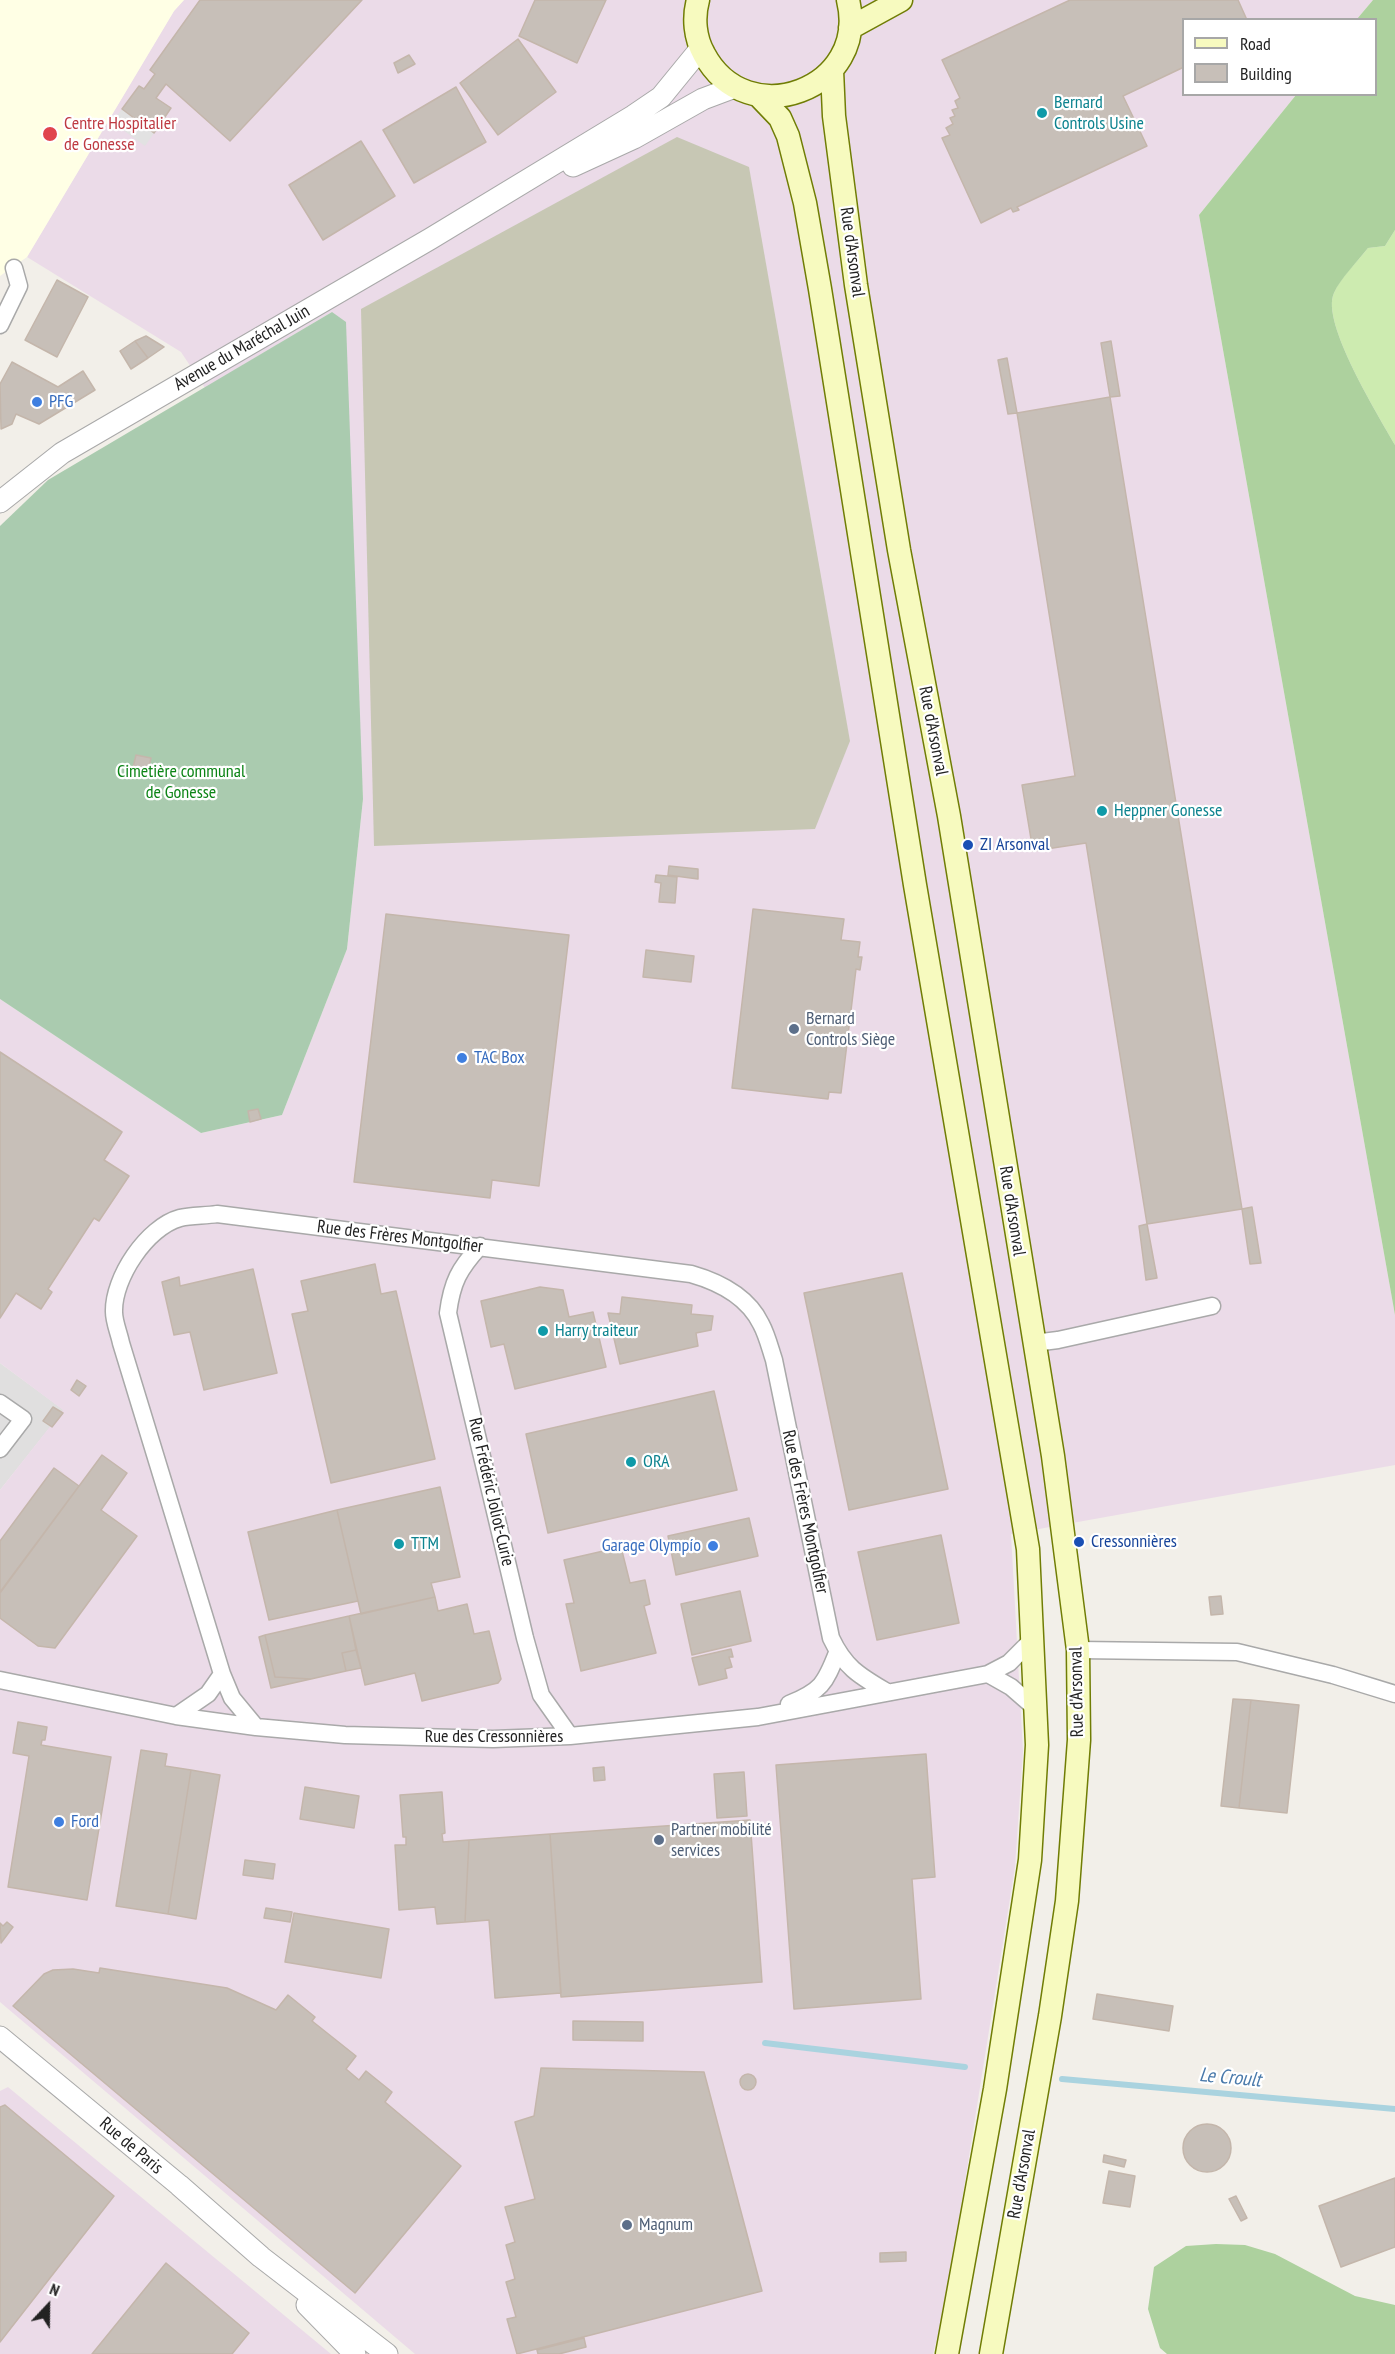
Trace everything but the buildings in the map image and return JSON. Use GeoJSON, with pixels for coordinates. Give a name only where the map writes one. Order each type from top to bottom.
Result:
{"type":"FeatureCollection","features":[{"type":"Feature","properties":{"kind":"main road"},"geometry":{"type":"LineString","coordinates":[[698,0],[696,28],[700,48],[709,63],[721,77],[735,87],[758,95],[778,97],[799,92],[817,83],[832,70],[841,57],[850,28],[848,0]]}},
{"type":"Feature","properties":{"kind":"main road"},"geometry":{"type":"LineString","coordinates":[[850,28],[901,0]]}},
{"type":"Feature","properties":{"kind":"main road","name":"Rue d'Arsonval"},"geometry":{"type":"LineString","coordinates":[[832,70],[834,116],[856,285],[899,550],[949,816],[1067,1552],[1078,1650],[1078,1740],[1067,1901],[1050,2016],[991,2354]]}},
{"type":"Feature","properties":{"kind":"main road","name":"Rue d'Arsonval"},"geometry":{"type":"LineString","coordinates":[[758,95],[780,118],[788,136],[805,203],[915,885],[1025,1528],[1033,1639],[1037,1745],[1030,1860],[995,2089],[947,2354]]}},
{"type":"Feature","properties":{"kind":"street","name":"Avenue du Maréchal Juin"},"geometry":{"type":"LineString","coordinates":[[0,502],[62,453],[490,203],[633,116],[661,97],[700,48]]}},
{"type":"Feature","properties":{"kind":"street","name":"Avenue du Maréchal Juin"},"geometry":{"type":"LineString","coordinates":[[490,203],[634,138],[703,99],[735,87]]}},
{"type":"Feature","properties":{"kind":"street"},"geometry":{"type":"LineString","coordinates":[[0,325],[19,286],[14,268]]}},
{"type":"Feature","properties":{"kind":"street","name":"Rue des Frères Montgolfier"},"geometry":{"type":"LineString","coordinates":[[256,1727],[232,1698],[222,1674],[121,1343],[114,1312],[117,1291],[138,1251],[149,1237],[179,1218],[217,1215],[691,1274],[714,1281],[743,1300],[761,1323],[774,1360],[831,1638],[837,1653],[845,1664],[861,1677],[887,1692]]}},
{"type":"Feature","properties":{"kind":"street","name":"Rue Frédéric Joliot-Curie"},"geometry":{"type":"LineString","coordinates":[[480,1246],[462,1266],[451,1289],[448,1313],[522,1626],[541,1695],[570,1736]]}},
{"type":"Feature","properties":{"kind":"street"},"geometry":{"type":"LineString","coordinates":[[1034,1343],[1058,1340],[1212,1306]]}},
{"type":"Feature","properties":{"kind":"street"},"geometry":{"type":"LineString","coordinates":[[0,1403],[23,1419],[0,1449]]}},
{"type":"Feature","properties":{"kind":"street","name":"Rue des Cressonnières"},"geometry":{"type":"LineString","coordinates":[[0,1680],[176,1716],[256,1727],[345,1735],[481,1739],[570,1736],[758,1717],[988,1674],[1009,1663],[1033,1639]]}},
{"type":"Feature","properties":{"kind":"street"},"geometry":{"type":"LineString","coordinates":[[1078,1650],[1237,1652],[1333,1675],[1395,1694]]}},
{"type":"Feature","properties":{"kind":"street"},"geometry":{"type":"LineString","coordinates":[[758,1717],[807,1697],[823,1684],[837,1653]]}},
{"type":"Feature","properties":{"kind":"street"},"geometry":{"type":"LineString","coordinates":[[176,1716],[208,1695],[222,1674]]}},
{"type":"Feature","properties":{"kind":"street"},"geometry":{"type":"LineString","coordinates":[[988,1674],[1011,1688],[1034,1707]]}},
{"type":"Feature","properties":{"kind":"street","name":"Rue de Paris"},"geometry":{"type":"LineString","coordinates":[[0,2037],[179,2185],[261,2257],[387,2354]]}},
{"type":"Feature","properties":{"kind":"street","name":"Rue de Paris"},"geometry":{"type":"LineString","coordinates":[[261,2257],[355,2354]]}},
{"type":"Feature","properties":{"kind":"shaded area","name":"Centre Hospitalier de Gonesse"},"geometry":{"type":"Polygon","coordinates":[[[0,0],[184,0],[174,11],[27,257],[0,276],[0,0]]]}},
{"type":"Feature","properties":{"kind":"shaded area"},"geometry":{"type":"Polygon","coordinates":[[[184,0],[1373,0],[1358,18],[1182,18],[1182,96],[1295,96],[1199,215],[1395,1315],[1395,1465],[1011,1534],[1023,1751],[1015,1867],[946,2301],[933,2354],[415,2354],[0,2002],[0,1490],[63,1410],[0,1363],[0,999],[201,1133],[282,1115],[347,949],[363,799],[332,312],[205,388],[181,352],[27,257],[174,11],[184,0]]]}},
{"type":"Feature","properties":{"kind":"shaded area"},"geometry":{"type":"Polygon","coordinates":[[[122,109],[154,133],[145,146],[112,122],[122,109]]]}},
{"type":"Feature","properties":{"kind":"shaded area"},"geometry":{"type":"Polygon","coordinates":[[[677,137],[749,167],[850,741],[815,829],[374,846],[361,309],[677,137]]]}},
{"type":"Feature","properties":{"kind":"shaded area"},"geometry":{"type":"Polygon","coordinates":[[[0,1363],[64,1410],[0,1490],[0,1363]]]}},
{"type":"Feature","properties":{"kind":"shaded area"},"geometry":{"type":"Polygon","coordinates":[[[8,2087],[331,2354],[0,2354],[0,2091],[8,2087]]]}},
{"type":"Feature","properties":{"kind":"green space"},"geometry":{"type":"Polygon","coordinates":[[[1373,0],[1395,0],[1395,230],[1385,246],[1368,248],[1340,282],[1334,293],[1332,307],[1335,325],[1353,369],[1395,445],[1395,1315],[1199,215],[1295,96],[1377,96],[1377,18],[1358,18],[1373,0]]]}},
{"type":"Feature","properties":{"kind":"green space"},"geometry":{"type":"Polygon","coordinates":[[[1395,230],[1395,445],[1353,369],[1335,325],[1332,307],[1334,293],[1340,281],[1368,248],[1385,246],[1395,230]]]}},
{"type":"Feature","properties":{"kind":"green space","name":"Cimetière communal de Gonesse"},"geometry":{"type":"Polygon","coordinates":[[[332,312],[346,322],[363,799],[347,949],[282,1115],[201,1133],[0,999],[0,526],[48,480],[332,312]]]}},
{"type":"Feature","properties":{"kind":"green space"},"geometry":{"type":"Polygon","coordinates":[[[1245,2245],[1275,2254],[1355,2296],[1395,2305],[1395,2354],[1167,2354],[1160,2348],[1148,2309],[1154,2267],[1186,2246],[1245,2245]]]}},
{"type":"Feature","properties":{"kind":"waterway","name":"Le Croult"},"geometry":{"type":"LineString","coordinates":[[765,2043],[965,2067]]}},
{"type":"Feature","properties":{"kind":"waterway","name":"Le Croult"},"geometry":{"type":"LineString","coordinates":[[1062,2079],[1395,2109]]}},
{"type":"Feature","properties":{"kind":"place","name":"Bernard Controls Usine"},"geometry":{"type":"Point","coordinates":[1042,113]}},
{"type":"Feature","properties":{"kind":"place","name":"Centre Hospitalier de Gonesse"},"geometry":{"type":"Point","coordinates":[50,134]}},
{"type":"Feature","properties":{"kind":"place","name":"PFG"},"geometry":{"type":"Point","coordinates":[37,402]}},
{"type":"Feature","properties":{"kind":"place","name":"Heppner Gonesse"},"geometry":{"type":"Point","coordinates":[1102,811]}},
{"type":"Feature","properties":{"kind":"place","name":"ZI Arsonval"},"geometry":{"type":"Point","coordinates":[968,845]}},
{"type":"Feature","properties":{"kind":"place","name":"Bernard Controls Siège"},"geometry":{"type":"Point","coordinates":[794,1029]}},
{"type":"Feature","properties":{"kind":"place","name":"TAC Box"},"geometry":{"type":"Point","coordinates":[462,1058]}},
{"type":"Feature","properties":{"kind":"place","name":"Harry traiteur"},"geometry":{"type":"Point","coordinates":[543,1331]}},
{"type":"Feature","properties":{"kind":"place","name":"ORA"},"geometry":{"type":"Point","coordinates":[631,1462]}},
{"type":"Feature","properties":{"kind":"place","name":"Cressonnières"},"geometry":{"type":"Point","coordinates":[1079,1542]}},
{"type":"Feature","properties":{"kind":"place","name":"TTM"},"geometry":{"type":"Point","coordinates":[399,1544]}},
{"type":"Feature","properties":{"kind":"place","name":"Garage Olympío"},"geometry":{"type":"Point","coordinates":[713,1546]}},
{"type":"Feature","properties":{"kind":"place","name":"Ford"},"geometry":{"type":"Point","coordinates":[59,1822]}},
{"type":"Feature","properties":{"kind":"place","name":"Partner mobilité services"},"geometry":{"type":"Point","coordinates":[659,1840]}},
{"type":"Feature","properties":{"kind":"place","name":"Magnum"},"geometry":{"type":"Point","coordinates":[627,2225]}}]}
